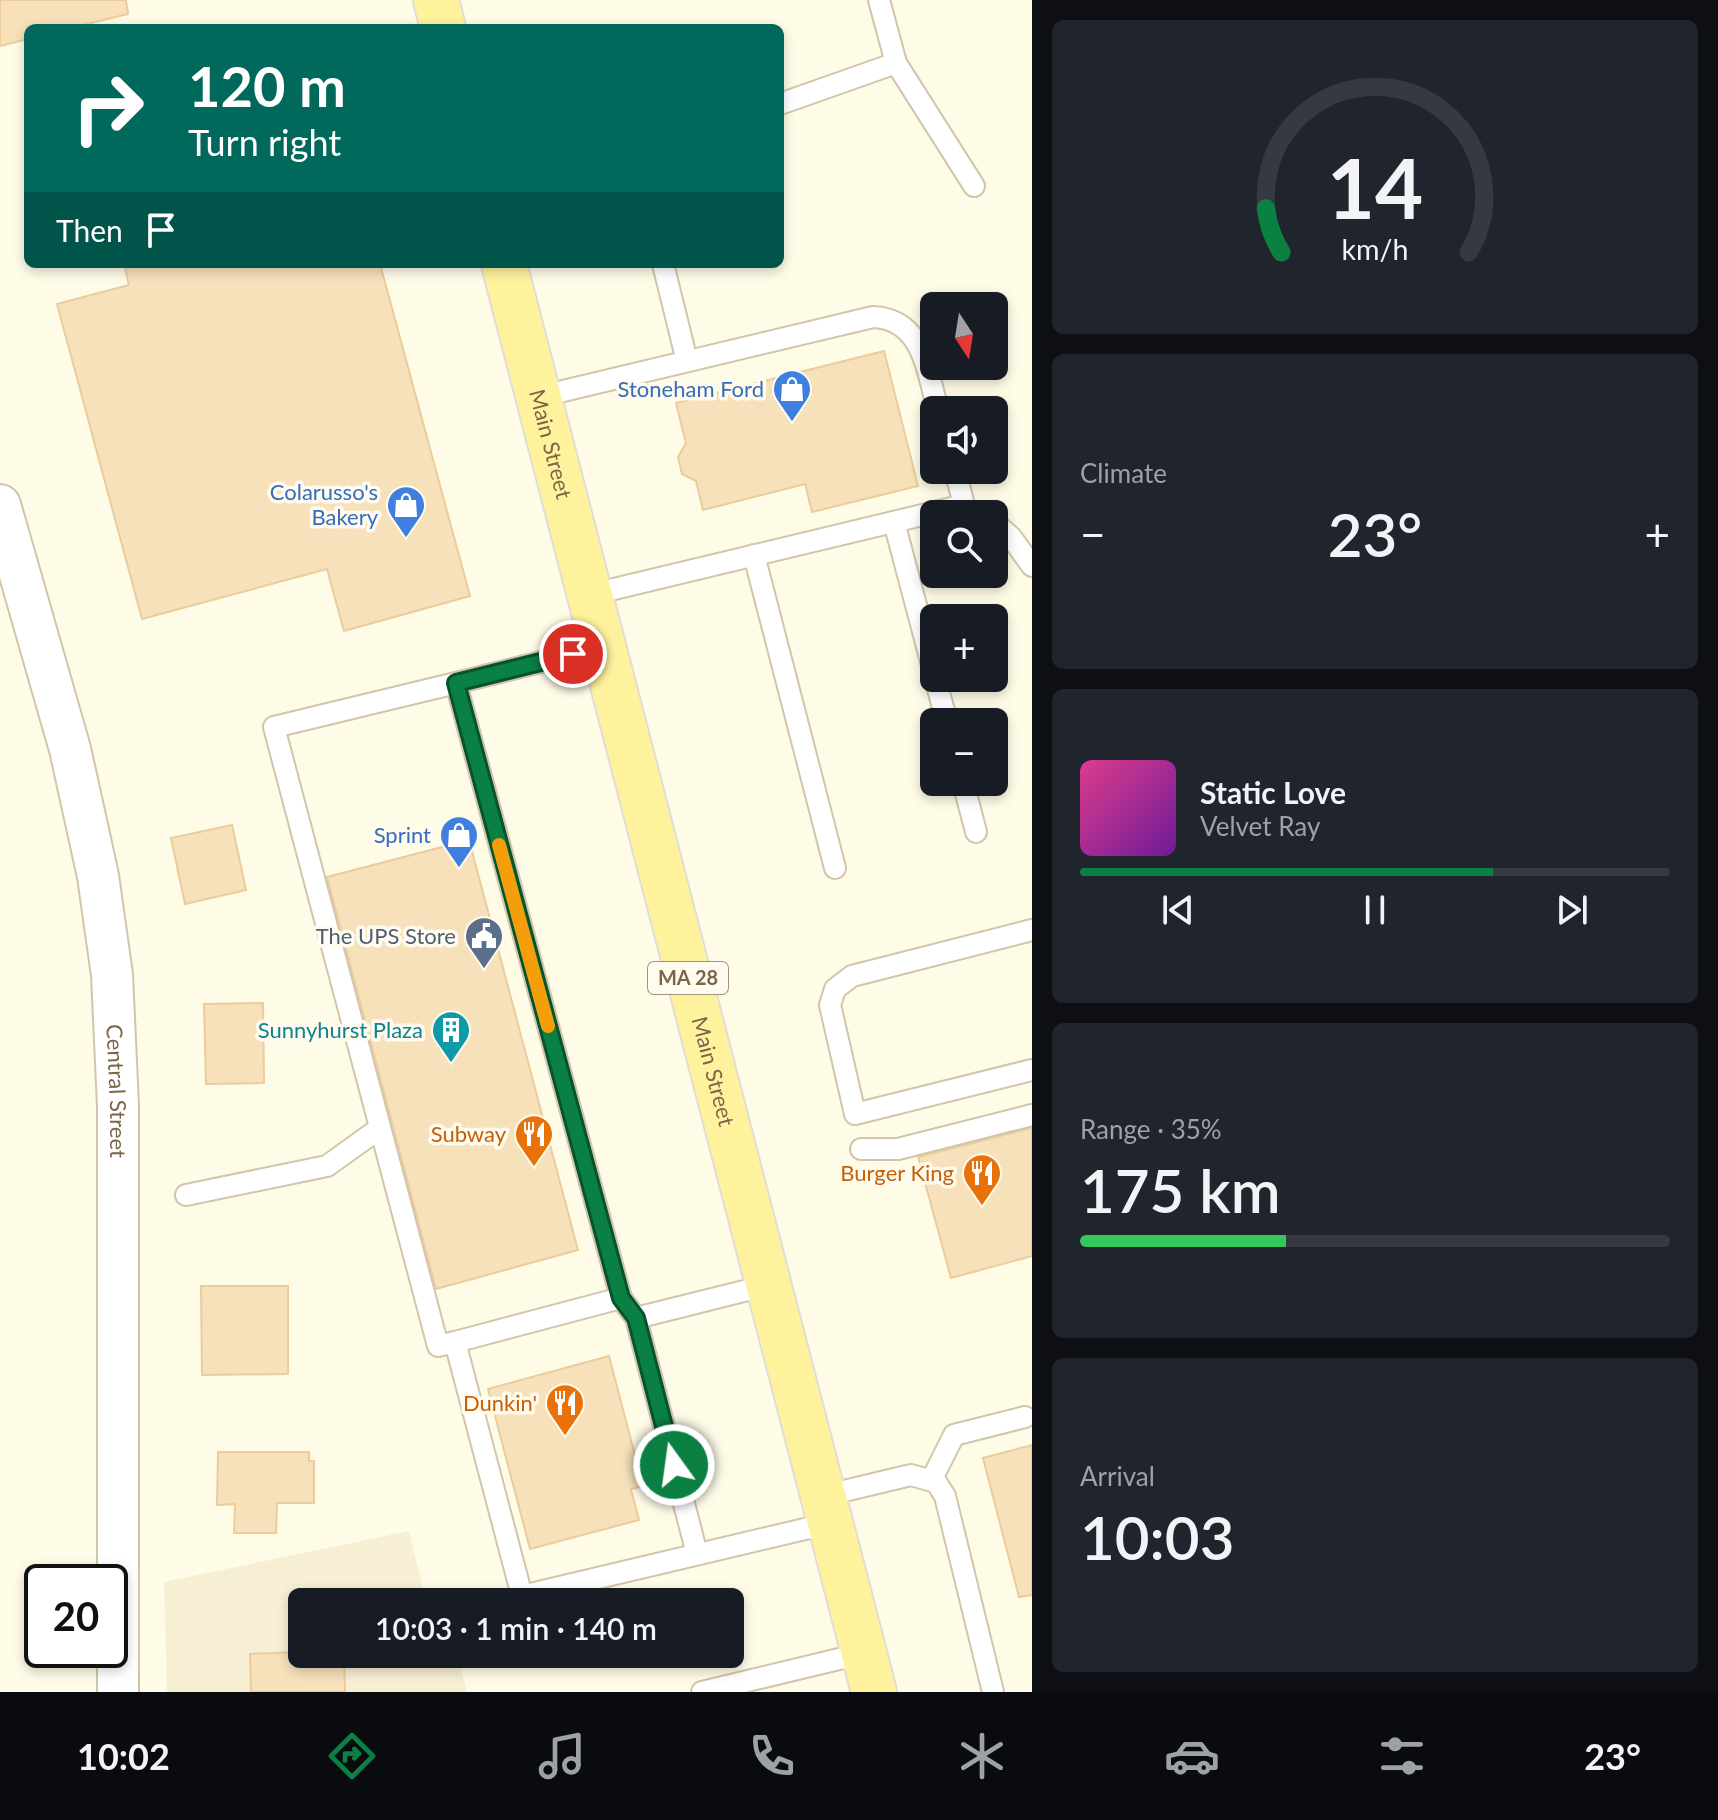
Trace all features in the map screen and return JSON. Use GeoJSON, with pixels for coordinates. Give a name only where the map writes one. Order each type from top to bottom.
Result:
{"type":"FeatureCollection","features":[{"type":"Feature","properties":{"kind":"main road"},"geometry":{"type":"LineString","coordinates":[[436,0],[442,24]]}},
{"type":"Feature","properties":{"kind":"main road","name":"Main Street"},"geometry":{"type":"LineString","coordinates":[[505,268],[869,1672]]}},
{"type":"Feature","properties":{"kind":"street","name":"Central Street"},"geometry":{"type":"LineString","coordinates":[[0,505],[70,749],[98,876],[112,975],[118,1106],[118,1692]]}},
{"type":"Feature","properties":{"kind":"lane"},"geometry":{"type":"LineString","coordinates":[[879,0],[896,63],[974,186]]}},
{"type":"Feature","properties":{"kind":"lane"},"geometry":{"type":"LineString","coordinates":[[784,103],[896,63]]}},
{"type":"Feature","properties":{"kind":"lane"},"geometry":{"type":"LineString","coordinates":[[664,268],[687,361]]}},
{"type":"Feature","properties":{"kind":"lane"},"geometry":{"type":"LineString","coordinates":[[538,397],[863,319],[882,318],[900,324],[919,344],[934,396]]}},
{"type":"Feature","properties":{"kind":"lane"},"geometry":{"type":"LineString","coordinates":[[589,595],[920,518]]}},
{"type":"Feature","properties":{"kind":"lane"},"geometry":{"type":"LineString","coordinates":[[894,522],[920,619]]}},
{"type":"Feature","properties":{"kind":"lane"},"geometry":{"type":"LineString","coordinates":[[1008,534],[1032,566]]}},
{"type":"Feature","properties":{"kind":"lane"},"geometry":{"type":"LineString","coordinates":[[754,555],[835,868]]}},
{"type":"Feature","properties":{"kind":"lane"},"geometry":{"type":"LineString","coordinates":[[602,647],[274,727],[438,1346],[621,1298]]}},
{"type":"Feature","properties":{"kind":"lane"},"geometry":{"type":"LineString","coordinates":[[456,683],[621,1298],[636,1318],[697,1554]]}},
{"type":"Feature","properties":{"kind":"lane"},"geometry":{"type":"LineString","coordinates":[[967,796],[976,832]]}},
{"type":"Feature","properties":{"kind":"lane"},"geometry":{"type":"LineString","coordinates":[[1032,930],[847,978],[835,989],[830,1005],[855,1114],[1032,1070]]}},
{"type":"Feature","properties":{"kind":"lane"},"geometry":{"type":"LineString","coordinates":[[861,1149],[898,1149],[1032,1115]]}},
{"type":"Feature","properties":{"kind":"lane"},"geometry":{"type":"LineString","coordinates":[[186,1195],[327,1166],[380,1128]]}},
{"type":"Feature","properties":{"kind":"lane"},"geometry":{"type":"LineString","coordinates":[[636,1318],[768,1285]]}},
{"type":"Feature","properties":{"kind":"lane"},"geometry":{"type":"LineString","coordinates":[[455,1342],[522,1596],[697,1554],[826,1510],[911,1475],[932,1479],[945,1496],[993,1692]]}},
{"type":"Feature","properties":{"kind":"lane"},"geometry":{"type":"LineString","coordinates":[[932,1479],[954,1435],[1025,1417]]}},
{"type":"Feature","properties":{"kind":"lane"},"geometry":{"type":"LineString","coordinates":[[713,1691],[869,1672]]}},
{"type":"Feature","properties":{"kind":"shaded area"},"geometry":{"type":"Polygon","coordinates":[[[409,1531],[423,1588],[288,1588],[288,1668],[461,1668],[467,1692],[167,1692],[164,1582],[409,1531]]]}},
{"type":"Feature","properties":{"kind":"building"},"geometry":{"type":"Polygon","coordinates":[[[0,0],[126,0],[128,14],[87,24],[24,24],[24,40],[0,46],[0,0]]]}},
{"type":"Feature","properties":{"kind":"building"},"geometry":{"type":"Polygon","coordinates":[[[125,268],[381,268],[470,596],[344,631],[327,569],[142,619],[57,304],[129,285],[125,268]]]}},
{"type":"Feature","properties":{"kind":"building","name":"Stoneham Ford"},"geometry":{"type":"Polygon","coordinates":[[[884,351],[918,486],[812,512],[805,484],[703,510],[696,481],[682,474],[678,457],[686,443],[676,403],[884,351]]]}},
{"type":"Feature","properties":{"kind":"building"},"geometry":{"type":"Polygon","coordinates":[[[232,825],[246,890],[185,904],[171,838],[232,825]]]}},
{"type":"Feature","properties":{"kind":"building","name":"Sunnyhurst Plaza"},"geometry":{"type":"Polygon","coordinates":[[[469,840],[578,1250],[436,1289],[327,877],[469,840]]]}},
{"type":"Feature","properties":{"kind":"building"},"geometry":{"type":"Polygon","coordinates":[[[263,1003],[264,1083],[206,1084],[204,1004],[263,1003]]]}},
{"type":"Feature","properties":{"kind":"building","name":"Burger King"},"geometry":{"type":"Polygon","coordinates":[[[1032,1128],[1032,1256],[951,1278],[918,1157],[1032,1128]]]}},
{"type":"Feature","properties":{"kind":"building"},"geometry":{"type":"Polygon","coordinates":[[[201,1286],[288,1286],[288,1374],[202,1375],[201,1286]]]}},
{"type":"Feature","properties":{"kind":"building","name":"Dunkin'"},"geometry":{"type":"Polygon","coordinates":[[[609,1356],[643,1486],[631,1489],[639,1520],[530,1549],[488,1389],[609,1356]]]}},
{"type":"Feature","properties":{"kind":"building"},"geometry":{"type":"Polygon","coordinates":[[[1032,1445],[1032,1595],[1019,1597],[983,1458],[1032,1445]]]}},
{"type":"Feature","properties":{"kind":"building"},"geometry":{"type":"Polygon","coordinates":[[[218,1452],[309,1452],[309,1461],[314,1461],[314,1503],[277,1503],[276,1533],[234,1533],[235,1504],[217,1505],[218,1452]]]}},
{"type":"Feature","properties":{"kind":"building"},"geometry":{"type":"Polygon","coordinates":[[[288,1653],[288,1668],[344,1668],[345,1692],[251,1692],[250,1654],[288,1653]]]}},
{"type":"Feature","properties":{"kind":"slow traffic"},"geometry":{"type":"LineString","coordinates":[[499,845],[548,1026]]}},
{"type":"Feature","properties":{"kind":"place","name":"Stoneham Ford"},"geometry":{"type":"Point","coordinates":[792,423]}},
{"type":"Feature","properties":{"kind":"place","name":"Colarusso's Bakery"},"geometry":{"type":"Point","coordinates":[406,539]}},
{"type":"Feature","properties":{"kind":"place","name":"Sprint"},"geometry":{"type":"Point","coordinates":[459,869]}},
{"type":"Feature","properties":{"kind":"place","name":"The UPS Store"},"geometry":{"type":"Point","coordinates":[484,970]}},
{"type":"Feature","properties":{"kind":"place","name":"Sunnyhurst Plaza"},"geometry":{"type":"Point","coordinates":[451,1064]}},
{"type":"Feature","properties":{"kind":"place","name":"Subway"},"geometry":{"type":"Point","coordinates":[534,1168]}},
{"type":"Feature","properties":{"kind":"place","name":"Burger King"},"geometry":{"type":"Point","coordinates":[982,1207]}},
{"type":"Feature","properties":{"kind":"place","name":"Dunkin'"},"geometry":{"type":"Point","coordinates":[565,1437]}},
{"type":"Feature","properties":{"kind":"route"},"geometry":{"type":"LineString","coordinates":[[573,654],[456,683],[621,1298],[636,1318],[674,1465]]}}]}
